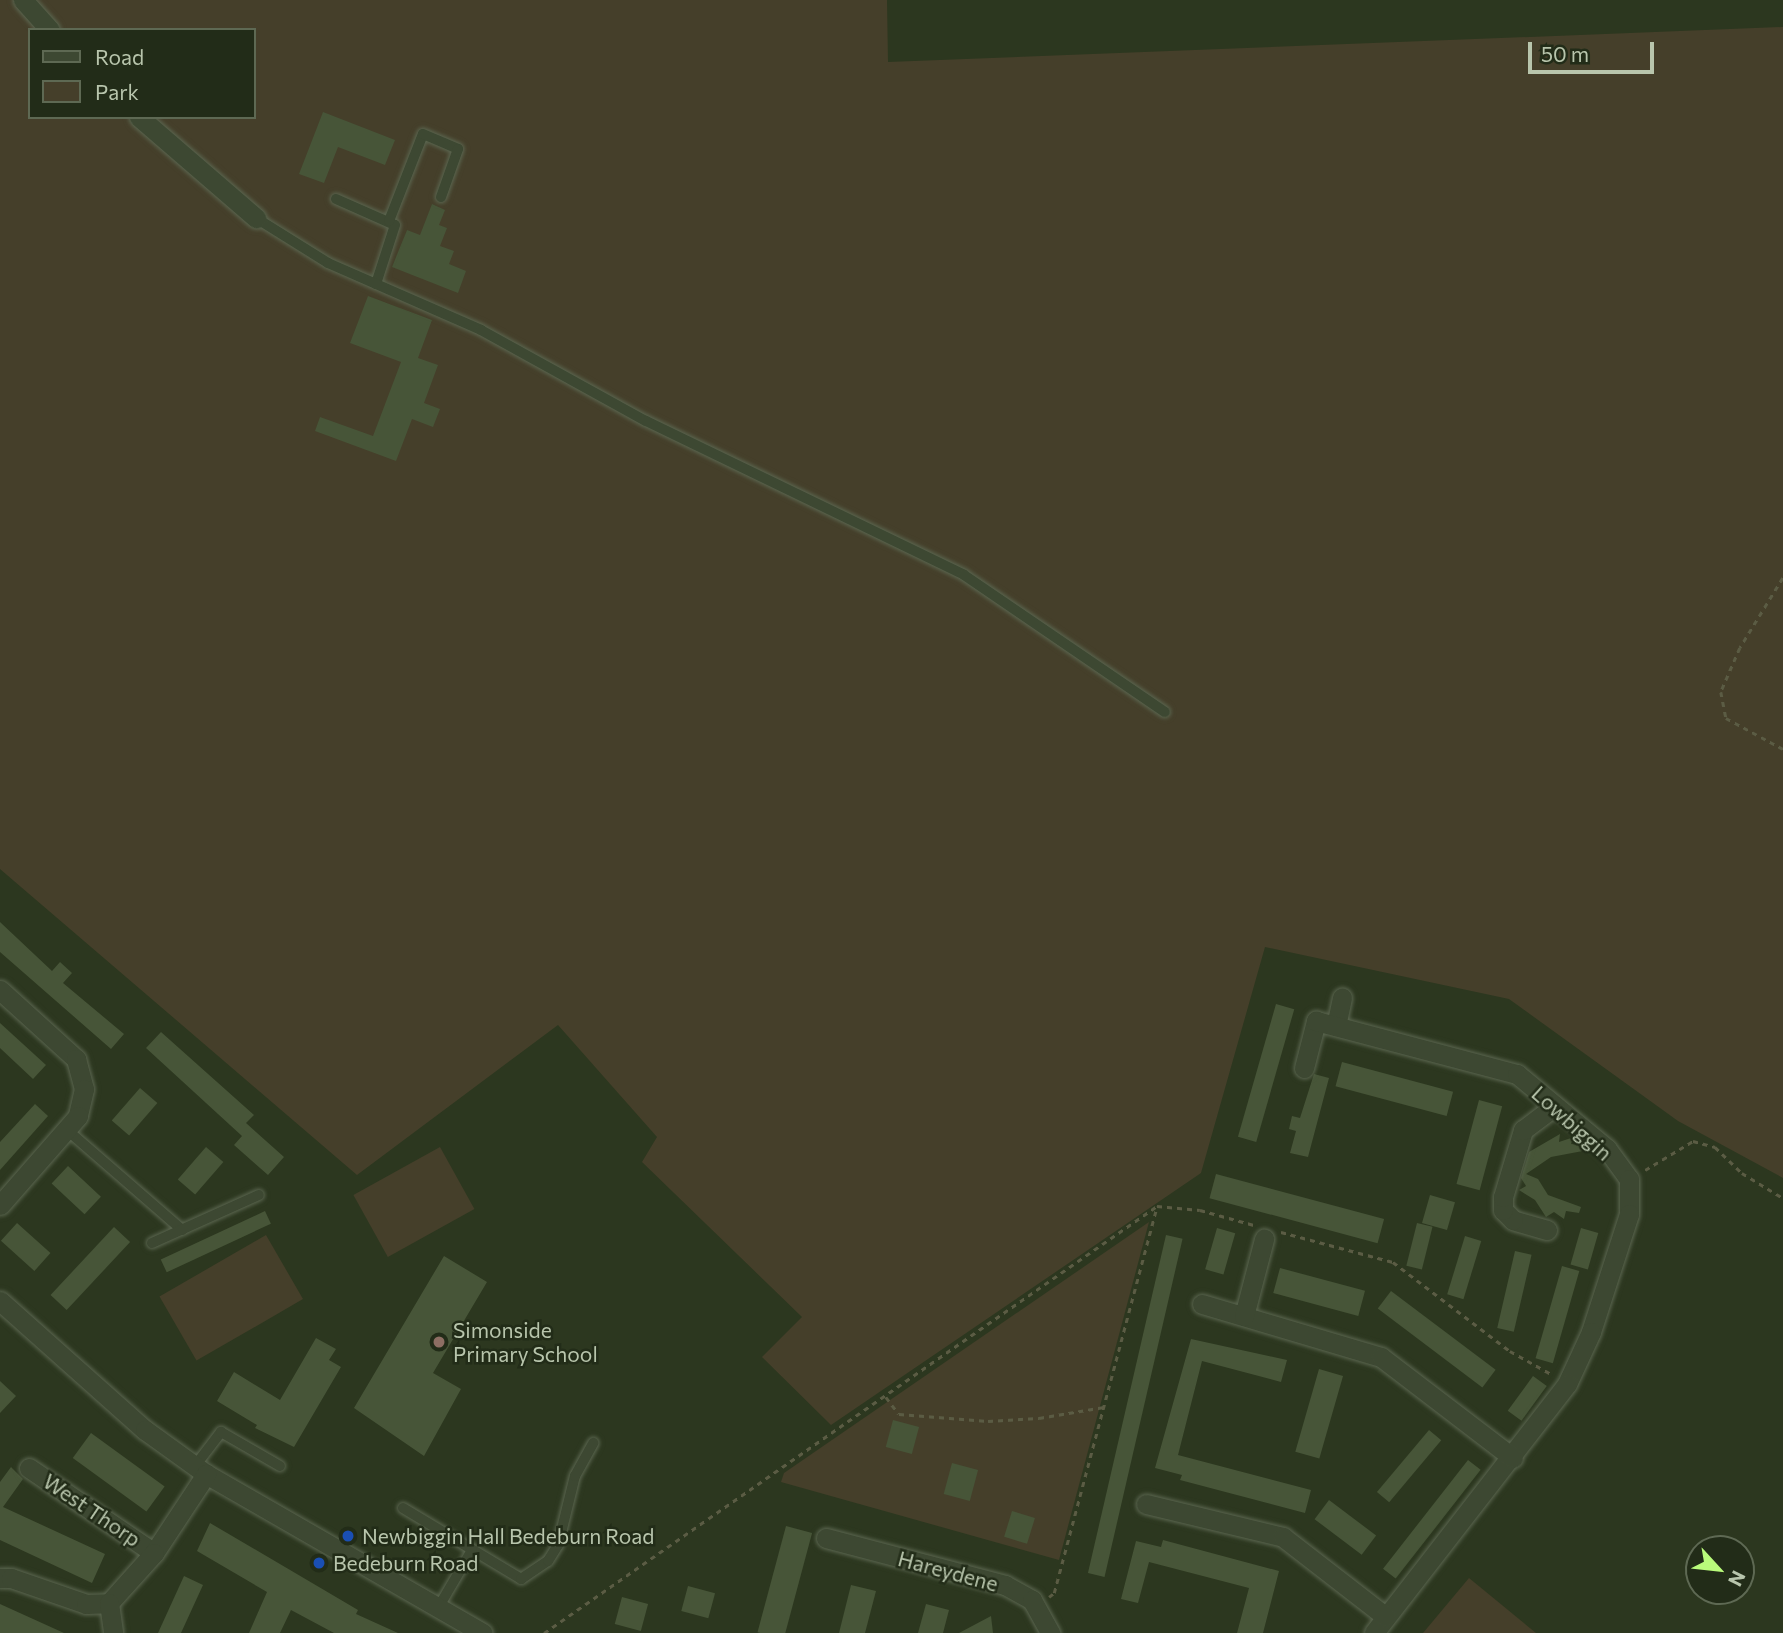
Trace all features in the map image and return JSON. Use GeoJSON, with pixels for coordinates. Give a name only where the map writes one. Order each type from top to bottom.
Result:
{"type":"FeatureCollection","features":[{"type":"Feature","properties":{"kind":"street"},"geometry":{"type":"LineString","coordinates":[[23,0],[48,28]]}},
{"type":"Feature","properties":{"kind":"street"},"geometry":{"type":"LineString","coordinates":[[141,119],[256,218]]}},
{"type":"Feature","properties":{"kind":"street"},"geometry":{"type":"LineString","coordinates":[[0,990],[76,1059],[84,1089],[78,1116],[0,1205]]}},
{"type":"Feature","properties":{"kind":"street"},"geometry":{"type":"LineString","coordinates":[[1304,1068],[1316,1021],[1336,1026],[1342,998]]}},
{"type":"Feature","properties":{"kind":"street","name":"Lowbiggin"},"geometry":{"type":"LineString","coordinates":[[1336,1026],[1517,1074],[1606,1149],[1629,1180],[1629,1214],[1591,1332],[1567,1384],[1513,1458],[1374,1633]]}},
{"type":"Feature","properties":{"kind":"street"},"geometry":{"type":"LineString","coordinates":[[1547,1230],[1514,1220],[1503,1210],[1503,1197],[1522,1130],[1555,1106]]}},
{"type":"Feature","properties":{"kind":"street"},"geometry":{"type":"LineString","coordinates":[[1244,1316],[1269,1233]]}},
{"type":"Feature","properties":{"kind":"street"},"geometry":{"type":"LineString","coordinates":[[1,1303],[145,1430],[201,1470],[482,1633]]}},
{"type":"Feature","properties":{"kind":"street"},"geometry":{"type":"LineString","coordinates":[[1202,1304],[1381,1357],[1513,1458]]}},
{"type":"Feature","properties":{"kind":"street","name":"West Thorp"},"geometry":{"type":"LineString","coordinates":[[29,1468],[154,1553]]}},
{"type":"Feature","properties":{"kind":"street","name":"West Thorp"},"geometry":{"type":"LineString","coordinates":[[109,1603],[154,1553],[201,1470]]}},
{"type":"Feature","properties":{"kind":"street"},"geometry":{"type":"LineString","coordinates":[[1146,1504],[1283,1537],[1386,1617]]}},
{"type":"Feature","properties":{"kind":"street","name":"Hareydene"},"geometry":{"type":"LineString","coordinates":[[826,1538],[1005,1585],[1036,1608],[1050,1633]]}},
{"type":"Feature","properties":{"kind":"street"},"geometry":{"type":"LineString","coordinates":[[0,1578],[11,1578],[86,1604],[109,1603],[113,1633]]}},
{"type":"Feature","properties":{"kind":"lane"},"geometry":{"type":"LineString","coordinates":[[389,221],[424,134],[458,149],[441,197]]}},
{"type":"Feature","properties":{"kind":"lane"},"geometry":{"type":"LineString","coordinates":[[336,200],[389,221],[396,229],[376,284]]}},
{"type":"Feature","properties":{"kind":"lane"},"geometry":{"type":"LineString","coordinates":[[256,218],[328,263],[481,330],[646,421],[964,575],[1165,712]]}},
{"type":"Feature","properties":{"kind":"lane"},"geometry":{"type":"LineString","coordinates":[[66,1129],[181,1230]]}},
{"type":"Feature","properties":{"kind":"lane"},"geometry":{"type":"LineString","coordinates":[[152,1243],[259,1195]]}},
{"type":"Feature","properties":{"kind":"lane"},"geometry":{"type":"LineString","coordinates":[[201,1470],[221,1432],[280,1466]]}},
{"type":"Feature","properties":{"kind":"lane"},"geometry":{"type":"LineString","coordinates":[[403,1508],[521,1579],[548,1561],[558,1545],[575,1476],[593,1443]]}},
{"type":"Feature","properties":{"kind":"lane"},"geometry":{"type":"LineString","coordinates":[[438,1608],[472,1550]]}},
{"type":"Feature","properties":{"kind":"path"},"geometry":{"type":"LineString","coordinates":[[1783,578],[1740,648],[1721,692],[1726,718],[1783,749]]}},
{"type":"Feature","properties":{"kind":"path"},"geometry":{"type":"LineString","coordinates":[[1629,1180],[1693,1141],[1715,1147],[1742,1173],[1783,1198]]}},
{"type":"Feature","properties":{"kind":"path"},"geometry":{"type":"LineString","coordinates":[[544,1633],[1157,1206],[1200,1210],[1269,1233],[1393,1262],[1510,1350],[1567,1384]]}},
{"type":"Feature","properties":{"kind":"path"},"geometry":{"type":"LineString","coordinates":[[1036,1608],[1054,1593],[1157,1206]]}},
{"type":"Feature","properties":{"kind":"path"},"geometry":{"type":"LineString","coordinates":[[885,1396],[899,1414],[988,1421],[1039,1418],[1104,1406]]}},
{"type":"Feature","properties":{"kind":"green space"},"geometry":{"type":"Polygon","coordinates":[[[0,0],[887,0],[888,62],[1783,27],[1783,1178],[1678,1121],[1509,999],[1265,947],[1201,1173],[831,1425],[762,1357],[802,1317],[642,1162],[657,1137],[558,1025],[357,1175],[0,869],[0,0]]]}},
{"type":"Feature","properties":{"kind":"green space"},"geometry":{"type":"Polygon","coordinates":[[[440,1147],[474,1209],[388,1257],[353,1195],[440,1147]]]}},
{"type":"Feature","properties":{"kind":"green space"},"geometry":{"type":"Polygon","coordinates":[[[1149,1222],[1059,1560],[781,1482],[784,1473],[1149,1222]]]}},
{"type":"Feature","properties":{"kind":"green space"},"geometry":{"type":"Polygon","coordinates":[[[266,1235],[303,1299],[196,1361],[159,1296],[266,1235]]]}},
{"type":"Feature","properties":{"kind":"green space"},"geometry":{"type":"Polygon","coordinates":[[[1469,1578],[1536,1633],[1423,1633],[1469,1578]]]}},
{"type":"Feature","properties":{"kind":"building"},"geometry":{"type":"Polygon","coordinates":[[[323,112],[395,140],[385,165],[338,147],[324,183],[299,174],[323,112]]]}},
{"type":"Feature","properties":{"kind":"building"},"geometry":{"type":"Polygon","coordinates":[[[432,204],[445,210],[439,225],[447,228],[440,246],[454,251],[449,264],[466,271],[458,293],[392,267],[407,230],[420,235],[432,204]]]}},
{"type":"Feature","properties":{"kind":"building"},"geometry":{"type":"Polygon","coordinates":[[[368,296],[432,320],[418,358],[438,365],[424,403],[440,409],[433,427],[412,419],[396,461],[315,431],[320,417],[373,436],[401,362],[350,343],[368,296]]]}},
{"type":"Feature","properties":{"kind":"building"},"geometry":{"type":"Polygon","coordinates":[[[0,922],[52,971],[60,962],[72,973],[63,983],[124,1034],[111,1049],[0,952],[0,922]]]}},
{"type":"Feature","properties":{"kind":"building"},"geometry":{"type":"Polygon","coordinates":[[[1276,1004],[1294,1009],[1256,1142],[1238,1137],[1276,1004]]]}},
{"type":"Feature","properties":{"kind":"building"},"geometry":{"type":"Polygon","coordinates":[[[0,1023],[46,1065],[33,1079],[0,1048],[0,1023]]]}},
{"type":"Feature","properties":{"kind":"building"},"geometry":{"type":"Polygon","coordinates":[[[161,1032],[254,1115],[246,1123],[284,1157],[268,1175],[234,1145],[242,1136],[146,1048],[161,1032]]]}},
{"type":"Feature","properties":{"kind":"building"},"geometry":{"type":"Polygon","coordinates":[[[1342,1062],[1453,1092],[1447,1116],[1336,1086],[1342,1062]]]}},
{"type":"Feature","properties":{"kind":"building"},"geometry":{"type":"Polygon","coordinates":[[[1314,1074],[1329,1078],[1308,1157],[1290,1153],[1296,1131],[1289,1129],[1292,1116],[1300,1118],[1314,1074]]]}},
{"type":"Feature","properties":{"kind":"building"},"geometry":{"type":"Polygon","coordinates":[[[140,1088],[157,1103],[129,1136],[112,1120],[140,1088]]]}},
{"type":"Feature","properties":{"kind":"building"},"geometry":{"type":"Polygon","coordinates":[[[1479,1100],[1502,1106],[1480,1190],[1456,1184],[1479,1100]]]}},
{"type":"Feature","properties":{"kind":"building"},"geometry":{"type":"Polygon","coordinates":[[[35,1104],[48,1116],[0,1170],[0,1142],[35,1104]]]}},
{"type":"Feature","properties":{"kind":"building"},"geometry":{"type":"Polygon","coordinates":[[[1560,1134],[1559,1142],[1574,1137],[1571,1144],[1583,1145],[1588,1150],[1551,1157],[1526,1174],[1538,1179],[1548,1195],[1581,1207],[1579,1213],[1566,1211],[1564,1219],[1554,1212],[1546,1217],[1535,1200],[1519,1190],[1526,1186],[1521,1178],[1529,1152],[1560,1134]]]}},
{"type":"Feature","properties":{"kind":"building"},"geometry":{"type":"Polygon","coordinates":[[[206,1147],[223,1162],[195,1195],[178,1179],[206,1147]]]}},
{"type":"Feature","properties":{"kind":"building"},"geometry":{"type":"Polygon","coordinates":[[[68,1166],[101,1197],[85,1214],[52,1184],[68,1166]]]}},
{"type":"Feature","properties":{"kind":"building"},"geometry":{"type":"Polygon","coordinates":[[[1216,1174],[1384,1219],[1378,1243],[1210,1198],[1216,1174]]]}},
{"type":"Feature","properties":{"kind":"building"},"geometry":{"type":"Polygon","coordinates":[[[1430,1195],[1455,1202],[1447,1230],[1422,1223],[1430,1195]]]}},
{"type":"Feature","properties":{"kind":"building"},"geometry":{"type":"Polygon","coordinates":[[[265,1211],[271,1224],[167,1272],[161,1260],[265,1211]]]}},
{"type":"Feature","properties":{"kind":"building"},"geometry":{"type":"Polygon","coordinates":[[[17,1223],[50,1253],[34,1271],[1,1241],[17,1223]]]}},
{"type":"Feature","properties":{"kind":"building"},"geometry":{"type":"Polygon","coordinates":[[[1417,1223],[1433,1227],[1422,1270],[1406,1266],[1417,1223]]]}},
{"type":"Feature","properties":{"kind":"building"},"geometry":{"type":"Polygon","coordinates":[[[114,1227],[130,1242],[67,1310],[51,1295],[114,1227]]]}},
{"type":"Feature","properties":{"kind":"building"},"geometry":{"type":"Polygon","coordinates":[[[1217,1228],[1235,1233],[1223,1275],[1205,1269],[1217,1228]]]}},
{"type":"Feature","properties":{"kind":"building"},"geometry":{"type":"Polygon","coordinates":[[[1581,1228],[1598,1233],[1588,1269],[1571,1265],[1581,1228]]]}},
{"type":"Feature","properties":{"kind":"building"},"geometry":{"type":"Polygon","coordinates":[[[1166,1235],[1183,1239],[1105,1577],[1088,1573],[1166,1235]]]}},
{"type":"Feature","properties":{"kind":"building"},"geometry":{"type":"Polygon","coordinates":[[[1465,1236],[1481,1241],[1463,1299],[1447,1294],[1465,1236]]]}},
{"type":"Feature","properties":{"kind":"building"},"geometry":{"type":"Polygon","coordinates":[[[1515,1251],[1532,1255],[1514,1332],[1497,1328],[1515,1251]]]}},
{"type":"Feature","properties":{"kind":"building"},"geometry":{"type":"Polygon","coordinates":[[[444,1256],[487,1282],[433,1373],[461,1389],[424,1456],[354,1408],[444,1256]]]}},
{"type":"Feature","properties":{"kind":"building"},"geometry":{"type":"Polygon","coordinates":[[[1562,1266],[1579,1271],[1553,1363],[1536,1358],[1562,1266]]]}},
{"type":"Feature","properties":{"kind":"building"},"geometry":{"type":"Polygon","coordinates":[[[1280,1268],[1365,1291],[1358,1316],[1273,1293],[1280,1268]]]}},
{"type":"Feature","properties":{"kind":"building"},"geometry":{"type":"Polygon","coordinates":[[[1391,1291],[1496,1370],[1482,1387],[1378,1309],[1391,1291]]]}},
{"type":"Feature","properties":{"kind":"building"},"geometry":{"type":"Polygon","coordinates":[[[316,1338],[336,1349],[329,1360],[341,1367],[294,1447],[255,1428],[257,1425],[217,1401],[234,1372],[280,1400],[316,1338]]]}},
{"type":"Feature","properties":{"kind":"building"},"geometry":{"type":"Polygon","coordinates":[[[1191,1339],[1287,1360],[1281,1382],[1202,1361],[1178,1455],[1311,1490],[1305,1513],[1180,1480],[1182,1475],[1155,1468],[1191,1339]]]}},
{"type":"Feature","properties":{"kind":"building"},"geometry":{"type":"Polygon","coordinates":[[[1319,1369],[1343,1376],[1319,1459],[1295,1452],[1319,1369]]]}},
{"type":"Feature","properties":{"kind":"building"},"geometry":{"type":"Polygon","coordinates":[[[1533,1376],[1547,1386],[1521,1421],[1508,1411],[1533,1376]]]}},
{"type":"Feature","properties":{"kind":"building"},"geometry":{"type":"Polygon","coordinates":[[[0,1381],[16,1396],[0,1413],[0,1381]]]}},
{"type":"Feature","properties":{"kind":"building"},"geometry":{"type":"Polygon","coordinates":[[[893,1420],[919,1427],[912,1454],[886,1447],[893,1420]]]}},
{"type":"Feature","properties":{"kind":"building"},"geometry":{"type":"Polygon","coordinates":[[[1429,1430],[1441,1440],[1389,1502],[1377,1492],[1429,1430]]]}},
{"type":"Feature","properties":{"kind":"building"},"geometry":{"type":"Polygon","coordinates":[[[91,1433],[165,1486],[146,1512],[73,1458],[91,1433]]]}},
{"type":"Feature","properties":{"kind":"building"},"geometry":{"type":"Polygon","coordinates":[[[1468,1460],[1481,1470],[1396,1579],[1383,1569],[1468,1460]]]}},
{"type":"Feature","properties":{"kind":"building"},"geometry":{"type":"Polygon","coordinates":[[[952,1463],[978,1470],[970,1501],[944,1494],[952,1463]]]}},
{"type":"Feature","properties":{"kind":"building"},"geometry":{"type":"Polygon","coordinates":[[[11,1467],[23,1479],[3,1507],[105,1554],[92,1583],[0,1540],[0,1482],[11,1467]]]}},
{"type":"Feature","properties":{"kind":"building"},"geometry":{"type":"Polygon","coordinates":[[[1329,1500],[1376,1536],[1362,1555],[1315,1519],[1329,1500]]]}},
{"type":"Feature","properties":{"kind":"building"},"geometry":{"type":"Polygon","coordinates":[[[1012,1511],[1035,1518],[1027,1544],[1004,1537],[1012,1511]]]}},
{"type":"Feature","properties":{"kind":"building"},"geometry":{"type":"Polygon","coordinates":[[[210,1523],[358,1610],[356,1614],[398,1633],[334,1633],[291,1610],[280,1633],[249,1633],[267,1592],[197,1551],[210,1523]]]}},
{"type":"Feature","properties":{"kind":"building"},"geometry":{"type":"Polygon","coordinates":[[[786,1526],[812,1533],[785,1633],[758,1632],[786,1526]]]}},
{"type":"Feature","properties":{"kind":"building"},"geometry":{"type":"Polygon","coordinates":[[[1163,1540],[1279,1571],[1263,1633],[1237,1633],[1249,1588],[1149,1562],[1138,1603],[1121,1599],[1136,1541],[1161,1547],[1163,1540]]]}},
{"type":"Feature","properties":{"kind":"building"},"geometry":{"type":"Polygon","coordinates":[[[184,1576],[203,1585],[181,1633],[158,1633],[184,1576]]]}},
{"type":"Feature","properties":{"kind":"building"},"geometry":{"type":"Polygon","coordinates":[[[851,1585],[876,1591],[865,1633],[839,1633],[851,1585]]]}},
{"type":"Feature","properties":{"kind":"building"},"geometry":{"type":"Polygon","coordinates":[[[688,1586],[715,1593],[708,1618],[681,1611],[688,1586]]]}},
{"type":"Feature","properties":{"kind":"building"},"geometry":{"type":"Polygon","coordinates":[[[622,1597],[648,1604],[641,1631],[615,1624],[622,1597]]]}},
{"type":"Feature","properties":{"kind":"building"},"geometry":{"type":"Polygon","coordinates":[[[0,1604],[64,1633],[0,1633],[0,1604]]]}},
{"type":"Feature","properties":{"kind":"building"},"geometry":{"type":"Polygon","coordinates":[[[926,1604],[949,1610],[943,1633],[918,1633],[926,1604]]]}},
{"type":"Feature","properties":{"kind":"building"},"geometry":{"type":"Polygon","coordinates":[[[991,1616],[993,1633],[959,1633],[991,1616]]]}},
{"type":"Feature","properties":{"kind":"place","name":"Simonside Primary School"},"geometry":{"type":"Point","coordinates":[439,1342]}},
{"type":"Feature","properties":{"kind":"place","name":"Newbiggin Hall Bedeburn Road"},"geometry":{"type":"Point","coordinates":[348,1536]}},
{"type":"Feature","properties":{"kind":"place","name":"Bedeburn Road"},"geometry":{"type":"Point","coordinates":[319,1563]}}]}
